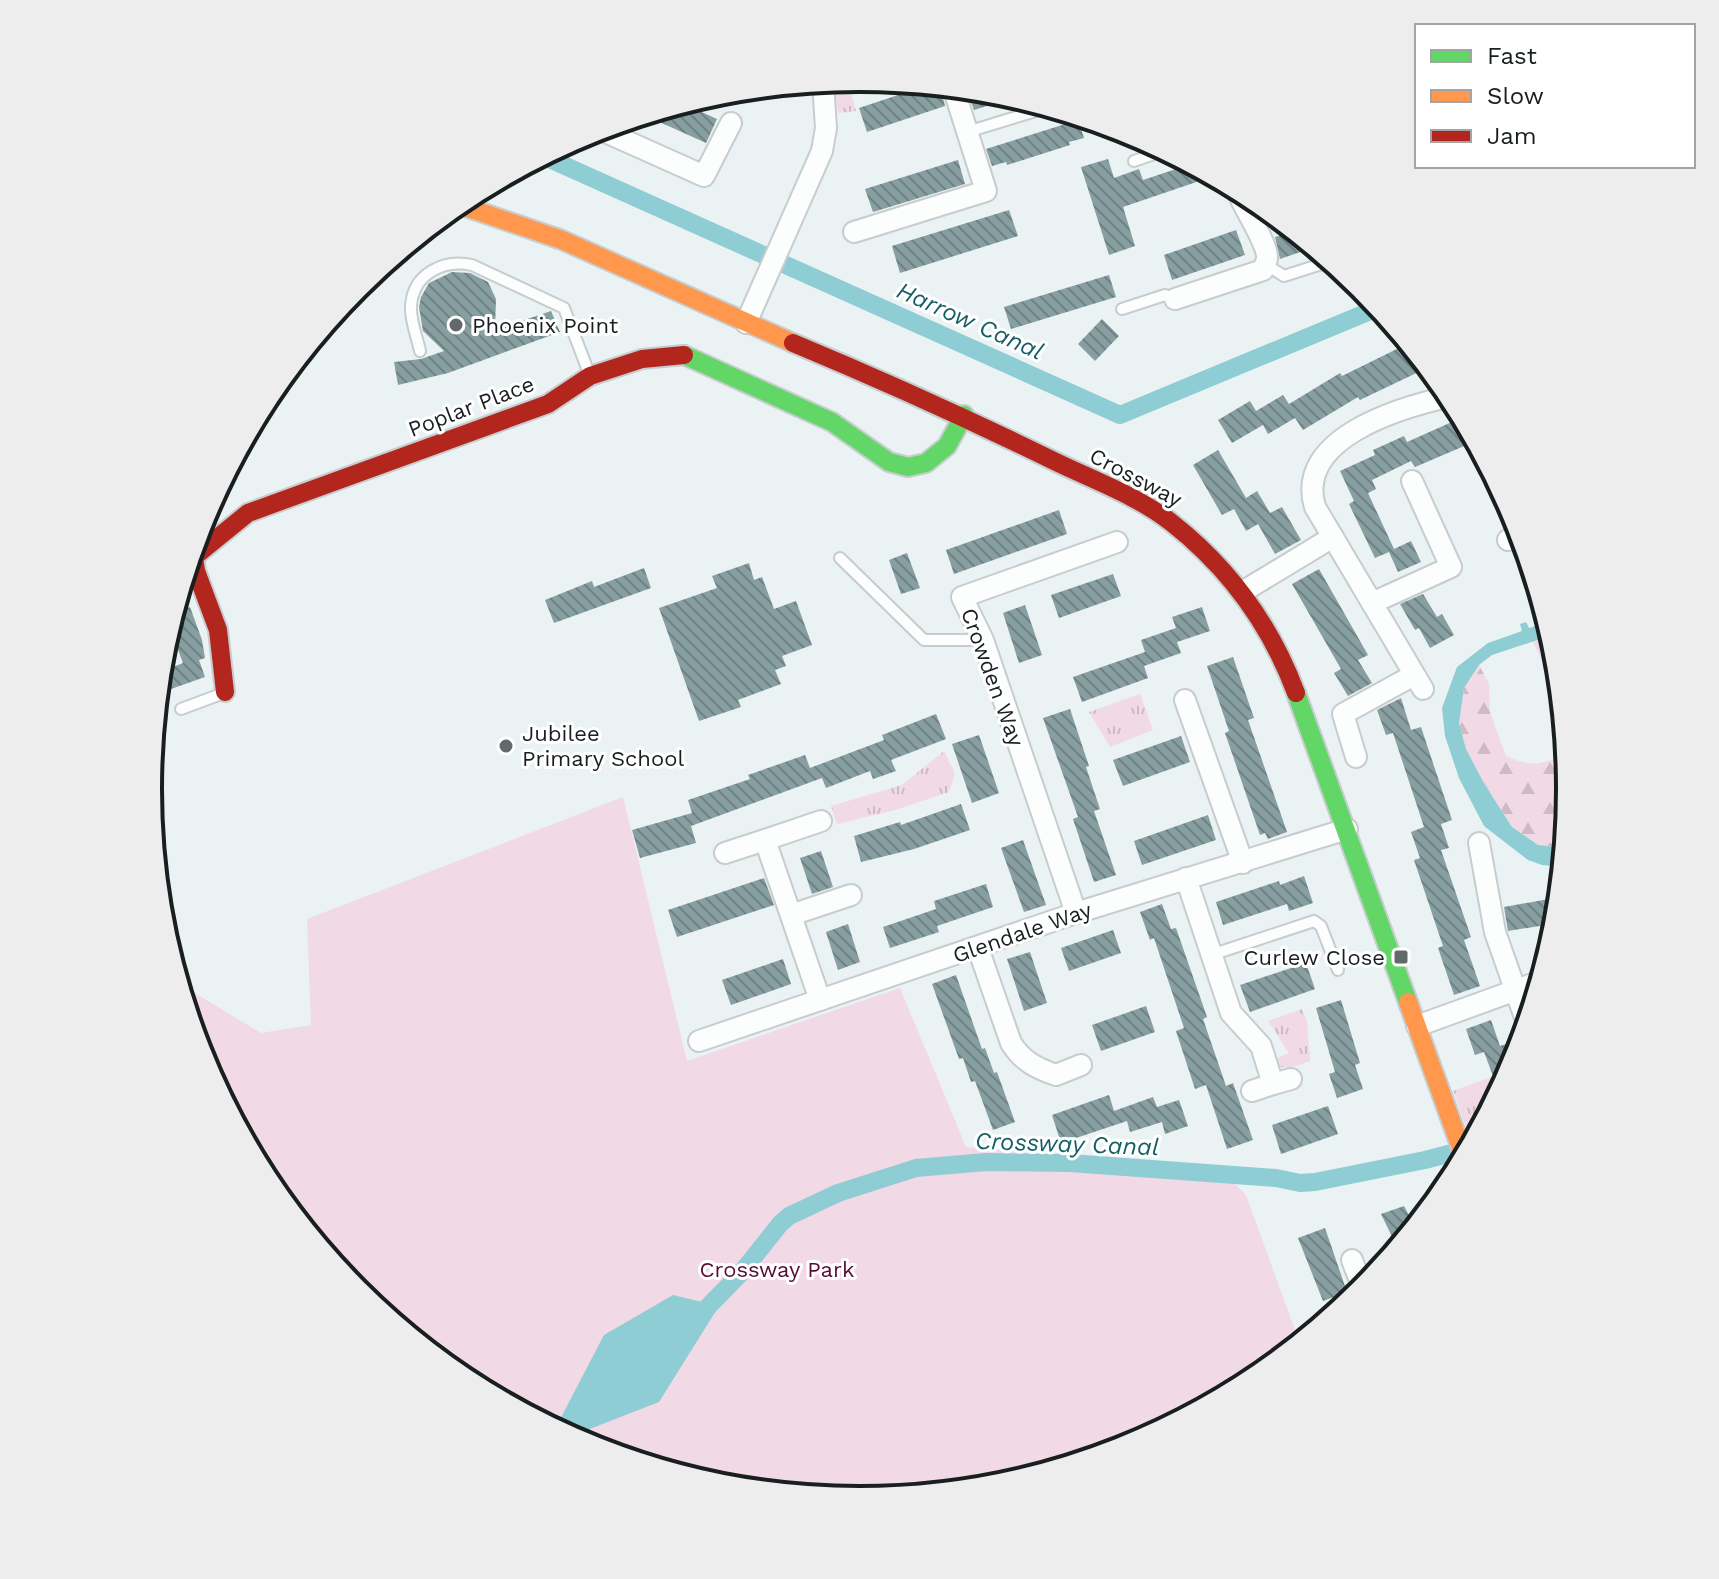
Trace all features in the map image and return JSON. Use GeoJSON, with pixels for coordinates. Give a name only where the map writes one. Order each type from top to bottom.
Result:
{"type":"FeatureCollection","features":[{"type":"Feature","properties":{"kind":"street"},"geometry":{"type":"LineString","coordinates":[[746,323],[817,169],[826,128],[824,93]]}},
{"type":"Feature","properties":{"kind":"street"},"geometry":{"type":"LineString","coordinates":[[854,232],[986,191],[957,99]]}},
{"type":"Feature","properties":{"kind":"street"},"geometry":{"type":"LineString","coordinates":[[616,136],[704,176],[731,123]]}},
{"type":"Feature","properties":{"kind":"street"},"geometry":{"type":"LineString","coordinates":[[1175,299],[1263,270],[1267,258],[1262,239],[1242,207]]}},
{"type":"Feature","properties":{"kind":"street","name":"Crossway"},"geometry":{"type":"LineString","coordinates":[[465,215],[562,240],[746,323],[964,415],[1137,501],[1210,555],[1242,592],[1285,664],[1460,1145]]}},
{"type":"Feature","properties":{"kind":"street","name":"Poplar Place"},"geometry":{"type":"LineString","coordinates":[[207,545],[248,513],[548,404],[590,376],[642,359],[686,355],[832,422],[889,462],[908,467],[926,463],[947,446],[964,415]]}},
{"type":"Feature","properties":{"kind":"street"},"geometry":{"type":"LineString","coordinates":[[1356,757],[1343,714],[1418,682],[1313,498],[1314,470],[1324,454],[1351,435],[1394,413],[1438,400]]}},
{"type":"Feature","properties":{"kind":"street"},"geometry":{"type":"LineString","coordinates":[[1372,603],[1451,567],[1412,481]]}},
{"type":"Feature","properties":{"kind":"street"},"geometry":{"type":"LineString","coordinates":[[1242,592],[1333,537]]}},
{"type":"Feature","properties":{"kind":"street","name":"Crowden Way"},"geometry":{"type":"LineString","coordinates":[[1076,913],[983,640],[962,597],[1117,542]]}},
{"type":"Feature","properties":{"kind":"street","name":"Poplar Place"},"geometry":{"type":"LineString","coordinates":[[196,576],[212,608],[219,636],[225,692]]}},
{"type":"Feature","properties":{"kind":"street"},"geometry":{"type":"LineString","coordinates":[[1185,700],[1243,863]]}},
{"type":"Feature","properties":{"kind":"street"},"geometry":{"type":"LineString","coordinates":[[725,853],[821,821]]}},
{"type":"Feature","properties":{"kind":"street","name":"Glendale Way"},"geometry":{"type":"LineString","coordinates":[[699,1041],[1076,913],[1347,829]]}},
{"type":"Feature","properties":{"kind":"street"},"geometry":{"type":"LineString","coordinates":[[765,840],[820,1000]]}},
{"type":"Feature","properties":{"kind":"street"},"geometry":{"type":"LineString","coordinates":[[1479,843],[1495,932],[1522,1008]]}},
{"type":"Feature","properties":{"kind":"street"},"geometry":{"type":"LineString","coordinates":[[1186,878],[1231,1013],[1261,1046],[1282,1081],[1252,1091]]}},
{"type":"Feature","properties":{"kind":"street"},"geometry":{"type":"LineString","coordinates":[[791,915],[851,895]]}},
{"type":"Feature","properties":{"kind":"street"},"geometry":{"type":"LineString","coordinates":[[978,948],[1018,1055],[1056,1075],[1081,1065]]}},
{"type":"Feature","properties":{"kind":"street"},"geometry":{"type":"LineString","coordinates":[[1417,1026],[1528,985]]}},
{"type":"Feature","properties":{"kind":"street"},"geometry":{"type":"LineString","coordinates":[[1352,1260],[1359,1277]]}},
{"type":"Feature","properties":{"kind":"lane"},"geometry":{"type":"LineString","coordinates":[[967,132],[1029,113]]}},
{"type":"Feature","properties":{"kind":"lane"},"geometry":{"type":"LineString","coordinates":[[1134,161],[1150,156]]}},
{"type":"Feature","properties":{"kind":"lane"},"geometry":{"type":"LineString","coordinates":[[420,351],[411,311],[415,290],[437,267],[458,262],[472,265],[564,308],[590,376]]}},
{"type":"Feature","properties":{"kind":"lane"},"geometry":{"type":"LineString","coordinates":[[1265,264],[1284,276],[1319,265]]}},
{"type":"Feature","properties":{"kind":"lane"},"geometry":{"type":"LineString","coordinates":[[1122,309],[1165,295],[1175,299]]}},
{"type":"Feature","properties":{"kind":"lane"},"geometry":{"type":"LineString","coordinates":[[840,558],[924,640],[983,640]]}},
{"type":"Feature","properties":{"kind":"lane"},"geometry":{"type":"LineString","coordinates":[[181,709],[225,692]]}},
{"type":"Feature","properties":{"kind":"lane"},"geometry":{"type":"LineString","coordinates":[[1211,955],[1314,921],[1321,926],[1338,970]]}},
{"type":"Feature","properties":{"kind":"green space"},"geometry":{"type":"Polygon","coordinates":[[[851,92],[856,111],[838,113],[835,93],[851,92]]]}},
{"type":"Feature","properties":{"kind":"green space"},"geometry":{"type":"Polygon","coordinates":[[[1541,639],[1547,671],[1533,642],[1541,639]]]}},
{"type":"Feature","properties":{"kind":"green space"},"geometry":{"type":"Polygon","coordinates":[[[1479,665],[1489,684],[1490,712],[1506,756],[1532,764],[1556,757],[1555,847],[1538,845],[1512,827],[1485,785],[1466,749],[1459,723],[1464,688],[1479,665]]]}},
{"type":"Feature","properties":{"kind":"green space"},"geometry":{"type":"Polygon","coordinates":[[[1140,694],[1153,730],[1110,747],[1089,712],[1140,694]]]}},
{"type":"Feature","properties":{"kind":"green space"},"geometry":{"type":"Polygon","coordinates":[[[944,751],[955,774],[949,792],[895,810],[837,824],[831,806],[902,785],[944,751]]]}},
{"type":"Feature","properties":{"kind":"green space","name":"Crossway Park"},"geometry":{"type":"Polygon","coordinates":[[[623,797],[687,1061],[900,988],[966,1147],[1220,1169],[1246,1195],[1296,1333],[1208,1394],[1126,1434],[1040,1463],[951,1481],[860,1487],[768,1481],[679,1463],[593,1434],[511,1394],[435,1343],[400,1314],[366,1283],[306,1214],[255,1138],[215,1056],[192,992],[261,1033],[311,1025],[307,919],[623,797]]]}},
{"type":"Feature","properties":{"kind":"green space"},"geometry":{"type":"Polygon","coordinates":[[[1302,1009],[1307,1021],[1310,1061],[1290,1068],[1281,1067],[1276,1059],[1289,1053],[1268,1021],[1302,1009]]]}},
{"type":"Feature","properties":{"kind":"green space"},"geometry":{"type":"Polygon","coordinates":[[[1495,1076],[1468,1131],[1453,1091],[1495,1076]]]}},
{"type":"Feature","properties":{"kind":"water"},"geometry":{"type":"Polygon","coordinates":[[[1526,622],[1529,628],[1537,626],[1541,639],[1492,655],[1479,665],[1464,688],[1459,723],[1466,749],[1512,827],[1538,845],[1555,847],[1553,866],[1528,860],[1484,826],[1459,778],[1445,736],[1442,708],[1457,667],[1488,643],[1522,631],[1520,624],[1526,622]]]}},
{"type":"Feature","properties":{"kind":"water"},"geometry":{"type":"Polygon","coordinates":[[[673,1295],[719,1306],[659,1402],[585,1431],[560,1419],[604,1335],[673,1295]]]}},
{"type":"Feature","properties":{"kind":"building"},"geometry":{"type":"Polygon","coordinates":[[[904,93],[943,97],[945,106],[867,132],[859,108],[904,93]]]}},
{"type":"Feature","properties":{"kind":"building"},"geometry":{"type":"Polygon","coordinates":[[[971,101],[992,104],[974,110],[971,101]]]}},
{"type":"Feature","properties":{"kind":"building"},"geometry":{"type":"Polygon","coordinates":[[[699,111],[717,119],[706,143],[659,122],[699,111]]]}},
{"type":"Feature","properties":{"kind":"building"},"geometry":{"type":"Polygon","coordinates":[[[1066,124],[1081,128],[1084,138],[1007,165],[1006,162],[992,166],[986,149],[1066,124]]]}},
{"type":"Feature","properties":{"kind":"building"},"geometry":{"type":"Polygon","coordinates":[[[1108,159],[1114,178],[1139,169],[1143,180],[1177,169],[1200,181],[1123,207],[1135,246],[1109,255],[1081,167],[1108,159]]]}},
{"type":"Feature","properties":{"kind":"building"},"geometry":{"type":"Polygon","coordinates":[[[958,160],[965,184],[873,212],[865,189],[958,160]]]}},
{"type":"Feature","properties":{"kind":"building"},"geometry":{"type":"Polygon","coordinates":[[[1009,210],[1018,236],[900,273],[892,246],[1009,210]]]}},
{"type":"Feature","properties":{"kind":"building"},"geometry":{"type":"Polygon","coordinates":[[[1236,230],[1245,255],[1172,280],[1164,255],[1236,230]]]}},
{"type":"Feature","properties":{"kind":"building"},"geometry":{"type":"Polygon","coordinates":[[[1282,235],[1302,251],[1280,259],[1275,237],[1282,235]]]}},
{"type":"Feature","properties":{"kind":"building","name":"Phoenix Point"},"geometry":{"type":"Polygon","coordinates":[[[452,272],[470,273],[488,282],[496,299],[495,330],[551,311],[560,332],[448,373],[398,385],[394,362],[421,359],[444,351],[423,331],[419,307],[429,283],[452,272]]]}},
{"type":"Feature","properties":{"kind":"building"},"geometry":{"type":"Polygon","coordinates":[[[1109,275],[1116,297],[1011,329],[1004,307],[1109,275]]]}},
{"type":"Feature","properties":{"kind":"building"},"geometry":{"type":"Polygon","coordinates":[[[1102,319],[1119,336],[1095,361],[1078,344],[1102,319]]]}},
{"type":"Feature","properties":{"kind":"building"},"geometry":{"type":"Polygon","coordinates":[[[1399,348],[1418,372],[1360,400],[1358,397],[1303,430],[1295,418],[1268,434],[1263,425],[1232,443],[1218,420],[1250,401],[1256,411],[1283,395],[1289,404],[1340,373],[1342,376],[1399,348]]]}},
{"type":"Feature","properties":{"kind":"building"},"geometry":{"type":"Polygon","coordinates":[[[1452,422],[1466,445],[1415,467],[1411,461],[1372,480],[1376,489],[1368,493],[1394,549],[1411,541],[1421,562],[1398,572],[1389,552],[1375,558],[1349,504],[1354,501],[1340,471],[1375,455],[1373,450],[1404,436],[1407,442],[1452,422]]]}},
{"type":"Feature","properties":{"kind":"building"},"geometry":{"type":"Polygon","coordinates":[[[1218,450],[1246,498],[1257,491],[1270,513],[1282,507],[1301,540],[1275,554],[1258,524],[1246,531],[1234,509],[1222,515],[1193,465],[1218,450]]]}},
{"type":"Feature","properties":{"kind":"building"},"geometry":{"type":"Polygon","coordinates":[[[1059,510],[1067,534],[954,574],[946,550],[1059,510]]]}},
{"type":"Feature","properties":{"kind":"building"},"geometry":{"type":"Polygon","coordinates":[[[907,553],[920,588],[901,594],[889,560],[907,553]]]}},
{"type":"Feature","properties":{"kind":"building"},"geometry":{"type":"Polygon","coordinates":[[[749,563],[754,580],[762,577],[774,609],[796,601],[812,645],[782,656],[786,666],[775,670],[781,684],[738,700],[741,707],[699,721],[659,608],[717,588],[712,576],[749,563]]]}},
{"type":"Feature","properties":{"kind":"building"},"geometry":{"type":"Polygon","coordinates":[[[644,568],[651,588],[554,623],[545,600],[592,581],[594,587],[644,568]]]}},
{"type":"Feature","properties":{"kind":"building"},"geometry":{"type":"Polygon","coordinates":[[[1319,569],[1368,655],[1358,660],[1372,683],[1348,696],[1334,673],[1341,669],[1292,584],[1319,569]]]}},
{"type":"Feature","properties":{"kind":"building"},"geometry":{"type":"Polygon","coordinates":[[[1113,574],[1121,596],[1059,618],[1051,595],[1113,574]]]}},
{"type":"Feature","properties":{"kind":"building"},"geometry":{"type":"Polygon","coordinates":[[[1423,594],[1437,617],[1442,614],[1454,635],[1430,648],[1400,604],[1423,594]]]}},
{"type":"Feature","properties":{"kind":"building"},"geometry":{"type":"Polygon","coordinates":[[[1025,605],[1042,655],[1019,663],[1003,613],[1025,605]]]}},
{"type":"Feature","properties":{"kind":"building"},"geometry":{"type":"Polygon","coordinates":[[[190,607],[202,640],[205,658],[199,660],[205,677],[169,690],[173,667],[183,663],[177,646],[186,608],[190,607]]]}},
{"type":"Feature","properties":{"kind":"building"},"geometry":{"type":"Polygon","coordinates":[[[1202,607],[1210,631],[1177,642],[1181,653],[1144,666],[1148,678],[1082,702],[1073,677],[1145,652],[1141,640],[1176,628],[1172,617],[1202,607]]]}},
{"type":"Feature","properties":{"kind":"building"},"geometry":{"type":"Polygon","coordinates":[[[1233,657],[1254,718],[1248,720],[1287,832],[1268,839],[1265,833],[1260,835],[1225,733],[1229,731],[1207,666],[1233,657]]]}},
{"type":"Feature","properties":{"kind":"building"},"geometry":{"type":"Polygon","coordinates":[[[1401,698],[1411,730],[1421,727],[1452,820],[1441,824],[1449,848],[1441,850],[1471,937],[1464,940],[1480,986],[1454,995],[1438,948],[1443,946],[1414,860],[1420,858],[1411,832],[1424,827],[1393,733],[1386,735],[1377,710],[1401,698]]]}},
{"type":"Feature","properties":{"kind":"building"},"geometry":{"type":"Polygon","coordinates":[[[1070,709],[1100,809],[1094,811],[1116,875],[1094,882],[1073,819],[1078,817],[1043,718],[1070,709]]]}},
{"type":"Feature","properties":{"kind":"building"},"geometry":{"type":"Polygon","coordinates":[[[936,714],[946,739],[891,760],[896,771],[873,779],[870,771],[826,788],[822,778],[691,826],[696,843],[640,858],[632,830],[692,813],[688,800],[750,779],[748,775],[805,755],[810,768],[884,740],[882,735],[936,714]]]}},
{"type":"Feature","properties":{"kind":"building"},"geometry":{"type":"Polygon","coordinates":[[[979,735],[999,793],[972,803],[952,744],[979,735]]]}},
{"type":"Feature","properties":{"kind":"building"},"geometry":{"type":"Polygon","coordinates":[[[1181,736],[1190,762],[1123,786],[1113,760],[1181,736]]]}},
{"type":"Feature","properties":{"kind":"building"},"geometry":{"type":"Polygon","coordinates":[[[961,804],[970,830],[914,849],[861,862],[854,836],[900,822],[901,825],[961,804]]]}},
{"type":"Feature","properties":{"kind":"building"},"geometry":{"type":"Polygon","coordinates":[[[1208,815],[1216,840],[1142,865],[1134,841],[1208,815]]]}},
{"type":"Feature","properties":{"kind":"building"},"geometry":{"type":"Polygon","coordinates":[[[1023,840],[1046,905],[1024,912],[1001,848],[1023,840]]]}},
{"type":"Feature","properties":{"kind":"building"},"geometry":{"type":"Polygon","coordinates":[[[821,851],[833,887],[812,894],[800,858],[821,851]]]}},
{"type":"Feature","properties":{"kind":"building"},"geometry":{"type":"Polygon","coordinates":[[[1304,876],[1313,903],[1289,911],[1287,904],[1223,925],[1216,902],[1304,876]]]}},
{"type":"Feature","properties":{"kind":"building"},"geometry":{"type":"Polygon","coordinates":[[[764,878],[774,905],[677,937],[668,910],[764,878]]]}},
{"type":"Feature","properties":{"kind":"building"},"geometry":{"type":"Polygon","coordinates":[[[986,884],[993,907],[937,926],[939,932],[890,948],[883,927],[936,909],[934,901],[986,884]]]}},
{"type":"Feature","properties":{"kind":"building"},"geometry":{"type":"Polygon","coordinates":[[[1548,899],[1544,925],[1508,931],[1504,907],[1548,899]]]}},
{"type":"Feature","properties":{"kind":"building"},"geometry":{"type":"Polygon","coordinates":[[[1162,904],[1171,929],[1176,928],[1207,1017],[1203,1019],[1226,1086],[1233,1083],[1253,1140],[1227,1149],[1206,1085],[1195,1089],[1176,1031],[1184,1028],[1154,938],[1150,940],[1140,912],[1162,904]]]}},
{"type":"Feature","properties":{"kind":"building"},"geometry":{"type":"Polygon","coordinates":[[[848,924],[860,962],[838,970],[826,932],[848,924]]]}},
{"type":"Feature","properties":{"kind":"building"},"geometry":{"type":"Polygon","coordinates":[[[1113,930],[1121,953],[1069,971],[1061,948],[1113,930]]]}},
{"type":"Feature","properties":{"kind":"building"},"geometry":{"type":"Polygon","coordinates":[[[1030,952],[1047,1003],[1024,1011],[1007,959],[1030,952]]]}},
{"type":"Feature","properties":{"kind":"building"},"geometry":{"type":"Polygon","coordinates":[[[783,959],[791,984],[731,1005],[722,980],[783,959]]]}},
{"type":"Feature","properties":{"kind":"building"},"geometry":{"type":"Polygon","coordinates":[[[1306,963],[1315,989],[1250,1012],[1240,985],[1306,963]]]}},
{"type":"Feature","properties":{"kind":"building"},"geometry":{"type":"Polygon","coordinates":[[[956,975],[982,1049],[985,1048],[994,1073],[997,1072],[1015,1122],[993,1130],[975,1081],[971,1082],[963,1058],[959,1059],[932,984],[956,975]]]}},
{"type":"Feature","properties":{"kind":"building"},"geometry":{"type":"Polygon","coordinates":[[[1341,1000],[1360,1063],[1355,1065],[1363,1089],[1337,1098],[1329,1074],[1335,1072],[1316,1008],[1341,1000]]]}},
{"type":"Feature","properties":{"kind":"building"},"geometry":{"type":"Polygon","coordinates":[[[1146,1006],[1155,1032],[1101,1051],[1092,1025],[1146,1006]]]}},
{"type":"Feature","properties":{"kind":"building"},"geometry":{"type":"Polygon","coordinates":[[[1491,1020],[1500,1046],[1509,1043],[1495,1075],[1493,1076],[1484,1052],[1475,1055],[1466,1029],[1491,1020]]]}},
{"type":"Feature","properties":{"kind":"building"},"geometry":{"type":"Polygon","coordinates":[[[1109,1095],[1114,1111],[1153,1097],[1157,1107],[1179,1100],[1188,1126],[1165,1134],[1162,1122],[1130,1132],[1127,1121],[1061,1143],[1052,1115],[1109,1095]]]}},
{"type":"Feature","properties":{"kind":"building"},"geometry":{"type":"Polygon","coordinates":[[[1328,1106],[1338,1134],[1281,1154],[1272,1125],[1328,1106]]]}},
{"type":"Feature","properties":{"kind":"building"},"geometry":{"type":"Polygon","coordinates":[[[1404,1206],[1410,1217],[1393,1238],[1381,1214],[1404,1206]]]}},
{"type":"Feature","properties":{"kind":"building"},"geometry":{"type":"Polygon","coordinates":[[[1325,1228],[1346,1289],[1340,1294],[1323,1301],[1298,1238],[1325,1228]]]}},
{"type":"Feature","properties":{"kind":"waterway","name":"Harrow Canal"},"geometry":{"type":"LineString","coordinates":[[556,162],[1120,415],[1368,312]]}},
{"type":"Feature","properties":{"kind":"waterway","name":"Crossway Canal"},"geometry":{"type":"LineString","coordinates":[[695,1320],[741,1273],[789,1216],[838,1193],[916,1168],[986,1162],[1070,1163],[1276,1178],[1300,1183],[1455,1152]]}},
{"type":"Feature","properties":{"kind":"traffic: fast"},"geometry":{"type":"LineString","coordinates":[[684,355],[832,422],[889,462],[908,467],[926,463],[947,446],[964,415]]}},
{"type":"Feature","properties":{"kind":"traffic: fast"},"geometry":{"type":"LineString","coordinates":[[1296,693],[1408,1002]]}},
{"type":"Feature","properties":{"kind":"traffic: slow"},"geometry":{"type":"LineString","coordinates":[[473,209],[562,240],[793,343]]}},
{"type":"Feature","properties":{"kind":"traffic: slow"},"geometry":{"type":"LineString","coordinates":[[1408,1002],[1460,1145]]}},
{"type":"Feature","properties":{"kind":"traffic: jam"},"geometry":{"type":"LineString","coordinates":[[793,343],[957,415],[1159,513],[1193,540],[1246,600],[1274,644],[1296,693]]}},
{"type":"Feature","properties":{"kind":"traffic: jam"},"geometry":{"type":"LineString","coordinates":[[206,547],[248,513],[548,404],[590,376],[642,359],[684,355]]}},
{"type":"Feature","properties":{"kind":"traffic: jam"},"geometry":{"type":"LineString","coordinates":[[197,573],[218,630],[225,692]]}},
{"type":"Feature","properties":{"kind":"place","name":"Phoenix Point"},"geometry":{"type":"Point","coordinates":[456,325]}},
{"type":"Feature","properties":{"kind":"place","name":"Jubilee Primary School"},"geometry":{"type":"Point","coordinates":[506,746]}},
{"type":"Feature","properties":{"kind":"place","name":"Curlew Close"},"geometry":{"type":"Point","coordinates":[1401,957]}}]}
